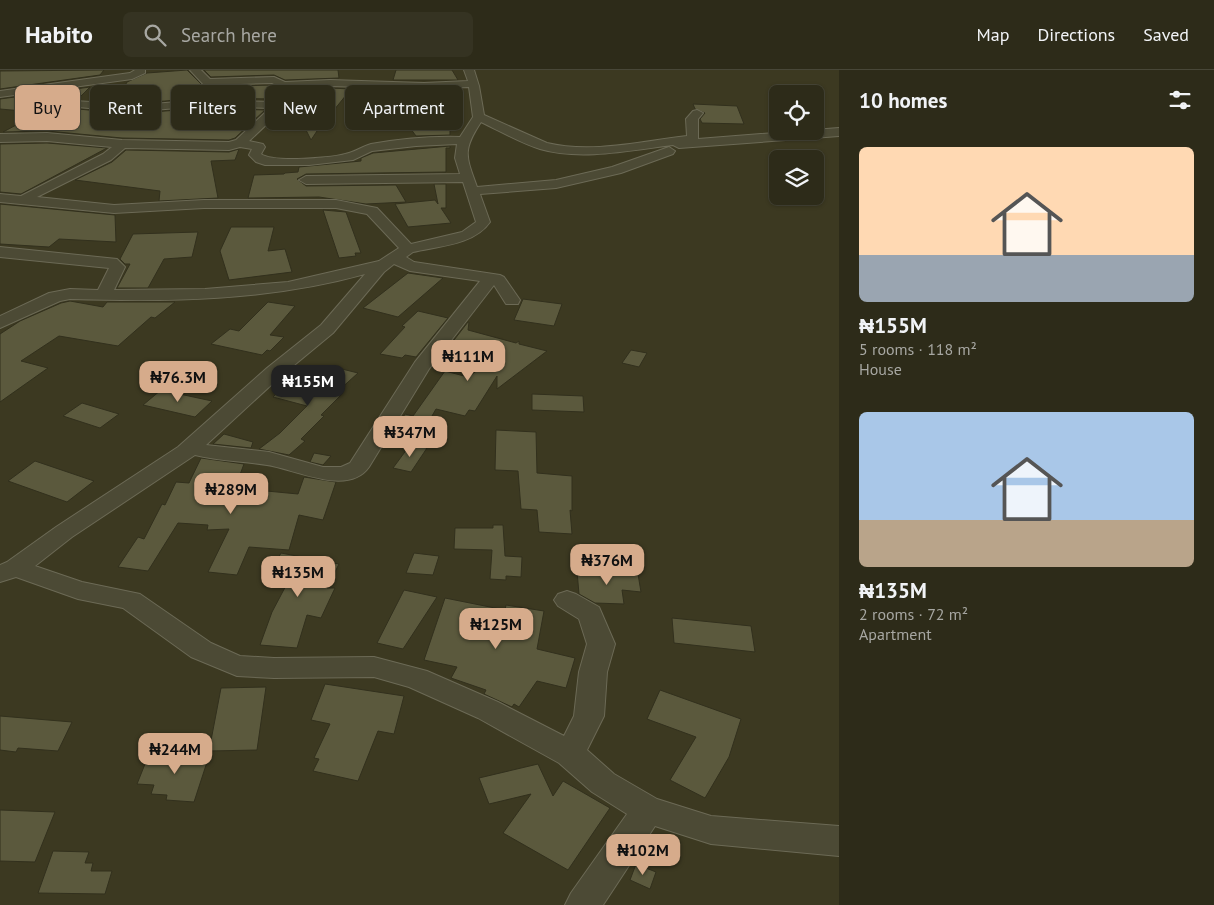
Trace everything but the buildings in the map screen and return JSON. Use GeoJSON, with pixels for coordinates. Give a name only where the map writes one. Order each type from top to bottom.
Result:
{"type":"FeatureCollection","features":[{"type":"Feature","properties":{"kind":"street"},"geometry":{"type":"LineString","coordinates":[[0,94],[153,70]]}},
{"type":"Feature","properties":{"kind":"street"},"geometry":{"type":"LineString","coordinates":[[1,322],[55,297],[70,294],[206,294],[288,287],[352,273],[397,256],[467,235],[478,228],[483,222],[461,158],[463,141],[479,117],[474,86],[470,77],[442,86],[344,82],[283,85],[279,81],[274,80],[207,82],[195,70]]}},
{"type":"Feature","properties":{"kind":"street"},"geometry":{"type":"LineString","coordinates":[[126,85],[138,72]]}},
{"type":"Feature","properties":{"kind":"street"},"geometry":{"type":"LineString","coordinates":[[161,106],[208,103],[265,105]]}},
{"type":"Feature","properties":{"kind":"street"},"geometry":{"type":"LineString","coordinates":[[616,149],[692,138],[692,119],[697,113]]}},
{"type":"Feature","properties":{"kind":"street"},"geometry":{"type":"LineString","coordinates":[[479,117],[550,148],[592,151],[810,136],[839,132]]}},
{"type":"Feature","properties":{"kind":"street"},"geometry":{"type":"LineString","coordinates":[[240,143],[265,118]]}},
{"type":"Feature","properties":{"kind":"street"},"geometry":{"type":"LineString","coordinates":[[0,138],[47,136],[122,144],[202,146],[229,146],[240,143],[258,147],[255,154],[258,158],[265,161],[340,158],[353,156],[367,149],[450,140],[463,141]]}},
{"type":"Feature","properties":{"kind":"street"},"geometry":{"type":"LineString","coordinates":[[0,145],[18,138]]}},
{"type":"Feature","properties":{"kind":"street"},"geometry":{"type":"LineString","coordinates":[[306,180],[556,184],[616,170],[701,142]]}},
{"type":"Feature","properties":{"kind":"street"},"geometry":{"type":"LineString","coordinates":[[23,201],[33,194],[107,158],[122,144]]}},
{"type":"Feature","properties":{"kind":"street"},"geometry":{"type":"LineString","coordinates":[[0,198],[114,209],[204,204],[336,204],[372,211],[400,261],[410,266],[498,280],[512,300]]}},
{"type":"Feature","properties":{"kind":"street"},"geometry":{"type":"LineString","coordinates":[[0,252],[111,262],[117,268],[104,295]]}},
{"type":"Feature","properties":{"kind":"street"},"geometry":{"type":"LineString","coordinates":[[8,571],[191,448],[274,372],[327,329],[378,269],[397,256]]}},
{"type":"Feature","properties":{"kind":"street"},"geometry":{"type":"LineString","coordinates":[[191,448],[209,453],[248,455],[281,461],[326,474],[348,474],[358,467],[422,366],[491,278]]}},
{"type":"Feature","properties":{"kind":"street"},"geometry":{"type":"LineString","coordinates":[[8,571],[78,590],[131,600],[201,650],[237,666],[274,668],[374,667],[418,678],[488,710],[570,754],[603,783],[648,810],[710,830],[839,841]]}},
{"type":"Feature","properties":{"kind":"street"},"geometry":{"type":"LineString","coordinates":[[567,600],[590,614],[601,644],[593,672],[589,716],[570,754]]}},
{"type":"Feature","properties":{"kind":"street"},"geometry":{"type":"LineString","coordinates":[[583,905],[648,810]]}}]}
